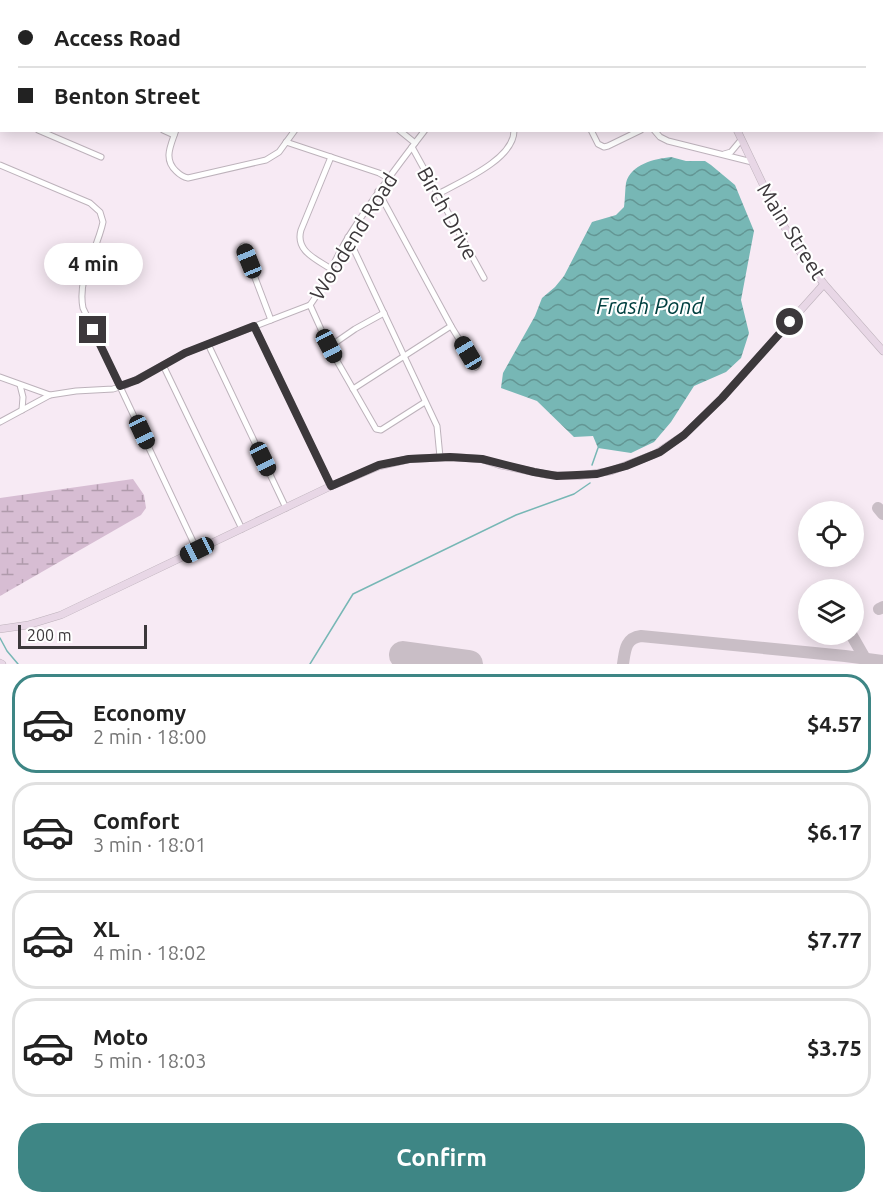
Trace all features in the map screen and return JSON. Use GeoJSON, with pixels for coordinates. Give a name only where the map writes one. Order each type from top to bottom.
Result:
{"type":"FeatureCollection","features":[{"type":"Feature","properties":{"kind":"main road","name":"Main Street"},"geometry":{"type":"LineString","coordinates":[[737,132],[779,218],[798,249],[824,284],[883,351]]}},
{"type":"Feature","properties":{"kind":"main road"},"geometry":{"type":"LineString","coordinates":[[0,629],[28,625],[56,617],[379,465],[409,459],[440,457],[482,459],[534,472],[566,476],[611,471],[655,454],[684,435],[722,398],[824,284]]}},
{"type":"Feature","properties":{"kind":"street"},"geometry":{"type":"LineString","coordinates":[[43,132],[101,156]]}},
{"type":"Feature","properties":{"kind":"street"},"geometry":{"type":"LineString","coordinates":[[175,133],[169,152],[169,162],[179,174],[188,178],[266,160],[274,156],[294,132]]}},
{"type":"Feature","properties":{"kind":"street"},"geometry":{"type":"LineString","coordinates":[[401,132],[414,145]]}},
{"type":"Feature","properties":{"kind":"street","name":"Woodend Road"},"geometry":{"type":"LineString","coordinates":[[0,422],[50,396],[113,388],[137,380],[185,353],[310,305],[348,237],[378,191],[424,132]]}},
{"type":"Feature","properties":{"kind":"street"},"geometry":{"type":"LineString","coordinates":[[438,194],[496,161],[513,140],[514,132]]}},
{"type":"Feature","properties":{"kind":"street"},"geometry":{"type":"LineString","coordinates":[[592,132],[598,144],[604,147],[637,132]]}},
{"type":"Feature","properties":{"kind":"street"},"geometry":{"type":"LineString","coordinates":[[656,132],[668,141],[752,162]]}},
{"type":"Feature","properties":{"kind":"street"},"geometry":{"type":"LineString","coordinates":[[722,154],[731,152],[741,140]]}},
{"type":"Feature","properties":{"kind":"street"},"geometry":{"type":"LineString","coordinates":[[286,142],[388,178]]}},
{"type":"Feature","properties":{"kind":"street","name":"Birch Drive"},"geometry":{"type":"LineString","coordinates":[[414,145],[484,278]]}},
{"type":"Feature","properties":{"kind":"street"},"geometry":{"type":"LineString","coordinates":[[331,157],[299,238],[303,249],[331,269]]}},
{"type":"Feature","properties":{"kind":"street"},"geometry":{"type":"LineString","coordinates":[[0,165],[83,199],[100,212],[103,218],[102,226],[82,284],[81,299],[86,316],[197,550]]}},
{"type":"Feature","properties":{"kind":"street"},"geometry":{"type":"LineString","coordinates":[[378,191],[451,326],[476,367]]}},
{"type":"Feature","properties":{"kind":"street"},"geometry":{"type":"LineString","coordinates":[[348,237],[437,426],[440,457]]}},
{"type":"Feature","properties":{"kind":"street"},"geometry":{"type":"LineString","coordinates":[[243,246],[271,320]]}},
{"type":"Feature","properties":{"kind":"street"},"geometry":{"type":"LineString","coordinates":[[310,305],[329,346],[375,428],[381,430],[425,402]]}},
{"type":"Feature","properties":{"kind":"street"},"geometry":{"type":"LineString","coordinates":[[329,346],[384,313]]}},
{"type":"Feature","properties":{"kind":"street"},"geometry":{"type":"LineString","coordinates":[[254,326],[331,486]]}},
{"type":"Feature","properties":{"kind":"street"},"geometry":{"type":"LineString","coordinates":[[353,389],[451,326]]}},
{"type":"Feature","properties":{"kind":"street"},"geometry":{"type":"LineString","coordinates":[[208,344],[286,508]]}},
{"type":"Feature","properties":{"kind":"street"},"geometry":{"type":"LineString","coordinates":[[164,365],[242,529]]}},
{"type":"Feature","properties":{"kind":"street"},"geometry":{"type":"LineString","coordinates":[[0,377],[50,396]]}},
{"type":"Feature","properties":{"kind":"street"},"geometry":{"type":"LineString","coordinates":[[20,385],[22,410]]}},
{"type":"Feature","properties":{"kind":"green space"},"geometry":{"type":"Polygon","coordinates":[[[133,479],[144,495],[146,508],[141,515],[0,596],[0,498],[133,479]]]}},
{"type":"Feature","properties":{"kind":"water","name":"Frash Pond"},"geometry":{"type":"Polygon","coordinates":[[[671,157],[686,161],[705,161],[735,185],[754,231],[741,300],[749,333],[741,358],[726,372],[694,386],[671,422],[654,442],[631,453],[598,448],[593,436],[574,437],[537,401],[501,388],[503,373],[535,316],[542,298],[564,276],[592,222],[616,215],[624,207],[626,183],[633,171],[651,161],[671,157]]]}},
{"type":"Feature","properties":{"kind":"waterway"},"geometry":{"type":"LineString","coordinates":[[592,465],[598,448]]}},
{"type":"Feature","properties":{"kind":"waterway"},"geometry":{"type":"LineString","coordinates":[[310,664],[353,594],[516,515],[574,494],[590,483]]}},
{"type":"Feature","properties":{"kind":"waterway"},"geometry":{"type":"LineString","coordinates":[[0,638],[18,664]]}},
{"type":"Feature","properties":{"kind":"taxiway"},"geometry":{"type":"LineString","coordinates":[[878,508],[883,514]]}},
{"type":"Feature","properties":{"kind":"taxiway"},"geometry":{"type":"LineString","coordinates":[[879,609],[883,607]]}},
{"type":"Feature","properties":{"kind":"taxiway"},"geometry":{"type":"LineString","coordinates":[[623,664],[629,642],[641,636],[883,661]]}},
{"type":"Feature","properties":{"kind":"taxiway"},"geometry":{"type":"LineString","coordinates":[[857,645],[867,662]]}},
{"type":"Feature","properties":{"kind":"runway"},"geometry":{"type":"LineString","coordinates":[[403,655],[469,664]]}},
{"type":"Feature","properties":{"kind":"route"},"geometry":{"type":"LineString","coordinates":[[93,330],[120,386],[137,380],[185,353],[254,326],[331,486],[379,465],[409,459],[450,457],[482,459],[500,465],[557,476],[597,474],[640,461],[660,452],[684,435],[722,398],[790,322]]}}]}
